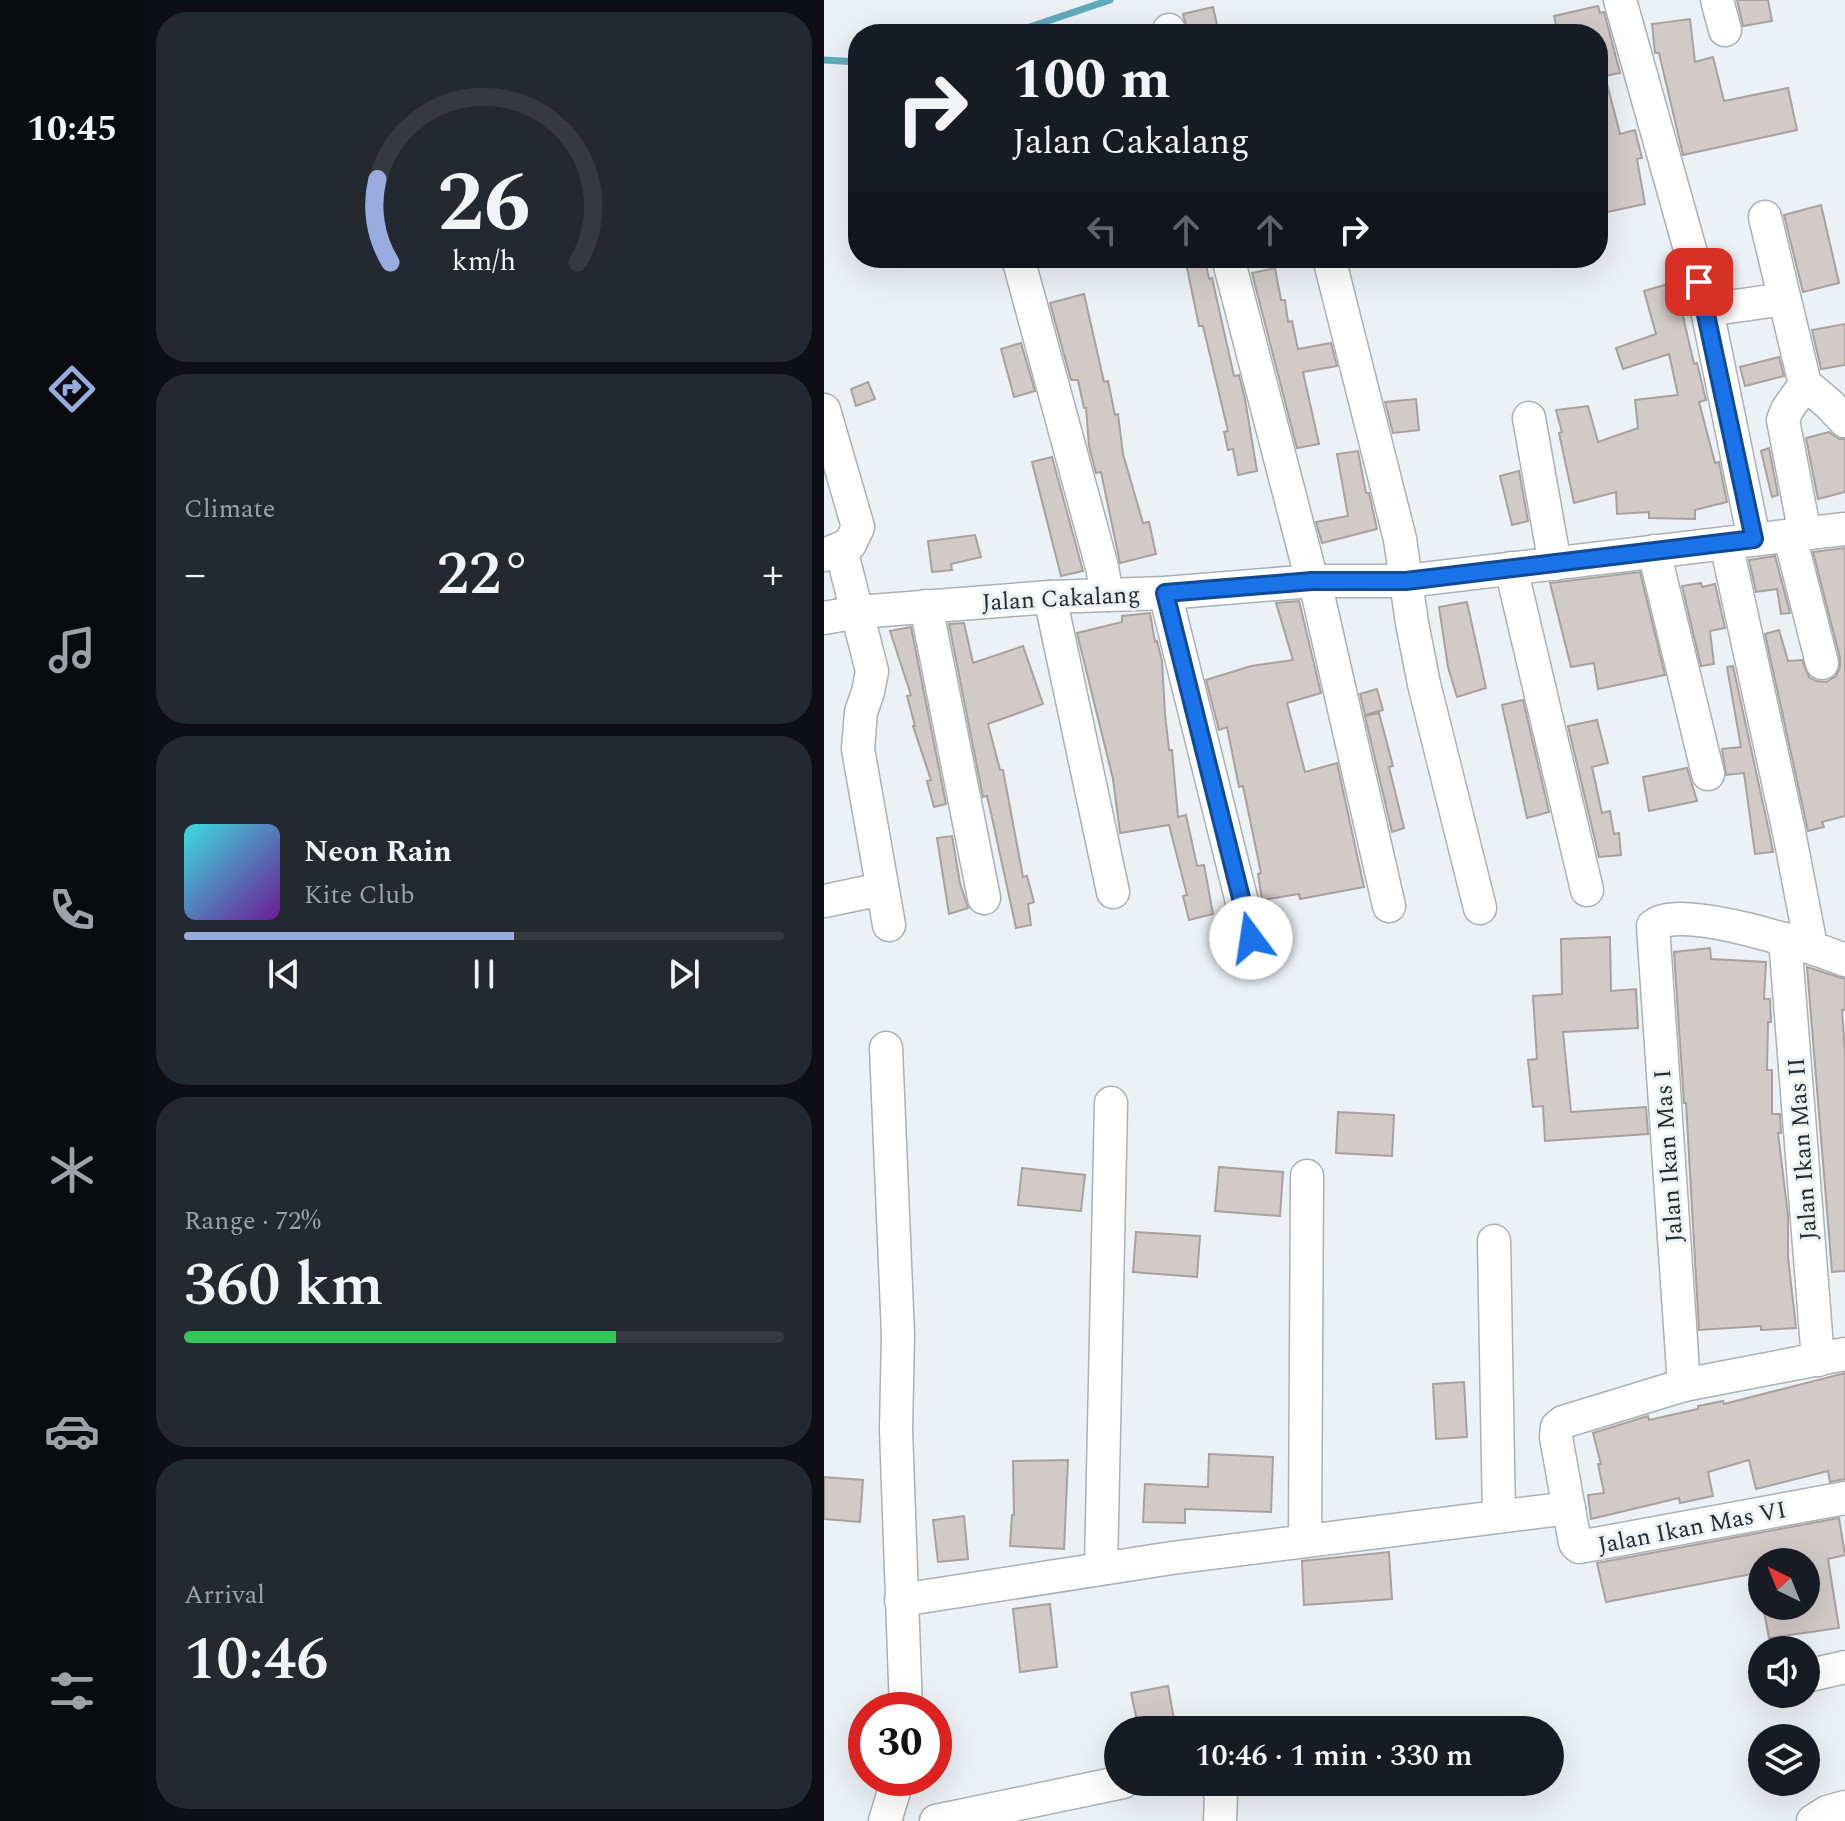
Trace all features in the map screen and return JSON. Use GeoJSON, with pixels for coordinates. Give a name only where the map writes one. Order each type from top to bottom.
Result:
{"type":"FeatureCollection","features":[{"type":"Feature","properties":{"kind":"street","name":"Jalan Ikan Mas II"},"geometry":{"type":"LineString","coordinates":[[1620,0],[1707,310],[1740,541],[1789,832],[1832,1357]]}},
{"type":"Feature","properties":{"kind":"street"},"geometry":{"type":"LineString","coordinates":[[1765,217],[1805,384],[1845,421]]}},
{"type":"Feature","properties":{"kind":"street"},"geometry":{"type":"LineString","coordinates":[[1021,268],[1107,595]]}},
{"type":"Feature","properties":{"kind":"street"},"geometry":{"type":"LineString","coordinates":[[1231,268],[1318,595],[1389,906]]}},
{"type":"Feature","properties":{"kind":"street"},"geometry":{"type":"LineString","coordinates":[[1332,268],[1400,539],[1424,684],[1480,908]]}},
{"type":"Feature","properties":{"kind":"street"},"geometry":{"type":"LineString","coordinates":[[1707,310],[1784,299]]}},
{"type":"Feature","properties":{"kind":"street"},"geometry":{"type":"LineString","coordinates":[[1805,384],[1783,420],[1798,535],[1822,663]]}},
{"type":"Feature","properties":{"kind":"street"},"geometry":{"type":"LineString","coordinates":[[824,410],[858,527],[853,540],[833,552],[858,612],[872,671],[861,712],[858,749],[889,925]]}},
{"type":"Feature","properties":{"kind":"street"},"geometry":{"type":"LineString","coordinates":[[1529,418],[1555,564]]}},
{"type":"Feature","properties":{"kind":"street","name":"Jalan Cakalang"},"geometry":{"type":"LineString","coordinates":[[824,618],[858,612],[1050,597],[1165,593],[1312,581],[1406,581],[1845,529]]}},
{"type":"Feature","properties":{"kind":"street"},"geometry":{"type":"LineString","coordinates":[[1654,551],[1708,774]]}},
{"type":"Feature","properties":{"kind":"street"},"geometry":{"type":"LineString","coordinates":[[1511,568],[1587,890]]}},
{"type":"Feature","properties":{"kind":"street"},"geometry":{"type":"LineString","coordinates":[[1165,593],[1251,938]]}},
{"type":"Feature","properties":{"kind":"street"},"geometry":{"type":"LineString","coordinates":[[1050,597],[1113,892]]}},
{"type":"Feature","properties":{"kind":"street"},"geometry":{"type":"LineString","coordinates":[[912,607],[984,898]]}},
{"type":"Feature","properties":{"kind":"street"},"geometry":{"type":"LineString","coordinates":[[824,901],[882,889]]}},
{"type":"Feature","properties":{"kind":"street","name":"Jalan Ikan Mas I"},"geometry":{"type":"LineString","coordinates":[[1684,1385],[1652,928],[1661,920],[1680,918],[1749,929],[1798,942]]}},
{"type":"Feature","properties":{"kind":"street"},"geometry":{"type":"LineString","coordinates":[[1798,942],[1845,960]]}},
{"type":"Feature","properties":{"kind":"street"},"geometry":{"type":"LineString","coordinates":[[886,1048],[898,1335],[896,1429],[905,1692]]}},
{"type":"Feature","properties":{"kind":"street"},"geometry":{"type":"LineString","coordinates":[[1101,1568],[1111,1103]]}},
{"type":"Feature","properties":{"kind":"street"},"geometry":{"type":"LineString","coordinates":[[1305,1541],[1307,1176]]}},
{"type":"Feature","properties":{"kind":"street"},"geometry":{"type":"LineString","coordinates":[[1494,1241],[1499,1516]]}},
{"type":"Feature","properties":{"kind":"street"},"geometry":{"type":"LineString","coordinates":[[901,1600],[1101,1568],[1569,1508],[1556,1437],[1557,1427],[1563,1422],[1684,1385],[1832,1357]]}},
{"type":"Feature","properties":{"kind":"street","name":"Jalan Ikan Mas VI"},"geometry":{"type":"LineString","coordinates":[[1569,1508],[1575,1543],[1581,1548],[1845,1498]]}},
{"type":"Feature","properties":{"kind":"street"},"geometry":{"type":"LineString","coordinates":[[1820,1673],[1845,1667]]}},
{"type":"Feature","properties":{"kind":"street"},"geometry":{"type":"LineString","coordinates":[[936,1821],[1104,1786]]}},
{"type":"Feature","properties":{"kind":"street"},"geometry":{"type":"LineString","coordinates":[[885,1821],[893,1796]]}},
{"type":"Feature","properties":{"kind":"street"},"geometry":{"type":"LineString","coordinates":[[1220,1821],[1221,1796]]}},
{"type":"Feature","properties":{"kind":"street"},"geometry":{"type":"LineString","coordinates":[[1813,1821],[1827,1812],[1845,1807]]}},
{"type":"Feature","properties":{"kind":"building"},"geometry":{"type":"Polygon","coordinates":[[[1737,0],[1768,0],[1772,21],[1743,26],[1737,0]]]}},
{"type":"Feature","properties":{"kind":"building"},"geometry":{"type":"Polygon","coordinates":[[[1598,6],[1600,13],[1604,12],[1607,24],[1556,24],[1554,16],[1598,6]]]}},
{"type":"Feature","properties":{"kind":"building"},"geometry":{"type":"Polygon","coordinates":[[[1213,7],[1217,24],[1186,24],[1183,14],[1213,7]]]}},
{"type":"Feature","properties":{"kind":"building"},"geometry":{"type":"Polygon","coordinates":[[[1690,19],[1695,62],[1713,57],[1724,101],[1788,88],[1797,130],[1683,155],[1659,53],[1655,53],[1652,24],[1690,19]]]}},
{"type":"Feature","properties":{"kind":"building"},"geometry":{"type":"Polygon","coordinates":[[[1608,27],[1620,73],[1608,75],[1608,27]]]}},
{"type":"Feature","properties":{"kind":"building"},"geometry":{"type":"Polygon","coordinates":[[[1608,88],[1620,134],[1635,130],[1642,158],[1637,159],[1645,204],[1608,212],[1608,88]]]}},
{"type":"Feature","properties":{"kind":"building"},"geometry":{"type":"Polygon","coordinates":[[[1821,205],[1839,283],[1803,292],[1784,215],[1821,205]]]}},
{"type":"Feature","properties":{"kind":"building"},"geometry":{"type":"Polygon","coordinates":[[[1187,268],[1207,268],[1209,279],[1212,278],[1234,376],[1239,375],[1245,399],[1257,471],[1238,475],[1233,449],[1228,450],[1224,432],[1228,431],[1203,326],[1199,326],[1187,268]]]}},
{"type":"Feature","properties":{"kind":"building"},"geometry":{"type":"Polygon","coordinates":[[[1275,268],[1281,300],[1285,300],[1288,322],[1292,321],[1298,349],[1331,343],[1337,366],[1303,372],[1319,444],[1297,448],[1252,273],[1275,268]]]}},
{"type":"Feature","properties":{"kind":"building"},"geometry":{"type":"Polygon","coordinates":[[[1675,282],[1694,364],[1697,363],[1706,400],[1699,402],[1715,463],[1719,462],[1727,502],[1695,510],[1695,519],[1649,518],[1649,512],[1617,514],[1616,492],[1574,503],[1556,410],[1588,406],[1598,442],[1638,428],[1635,400],[1678,395],[1669,354],[1623,369],[1616,348],[1656,334],[1644,291],[1675,282]]]}},
{"type":"Feature","properties":{"kind":"building"},"geometry":{"type":"Polygon","coordinates":[[[1084,294],[1104,382],[1108,381],[1115,415],[1118,414],[1123,454],[1143,523],[1149,522],[1156,554],[1120,563],[1101,472],[1096,473],[1089,446],[1086,408],[1078,380],[1071,380],[1050,303],[1084,294]]]}},
{"type":"Feature","properties":{"kind":"building"},"geometry":{"type":"Polygon","coordinates":[[[1845,324],[1845,365],[1821,369],[1812,330],[1845,324]]]}},
{"type":"Feature","properties":{"kind":"building"},"geometry":{"type":"Polygon","coordinates":[[[1021,343],[1035,391],[1014,397],[1001,349],[1021,343]]]}},
{"type":"Feature","properties":{"kind":"building"},"geometry":{"type":"Polygon","coordinates":[[[1779,357],[1784,376],[1745,386],[1740,367],[1779,357]]]}},
{"type":"Feature","properties":{"kind":"building"},"geometry":{"type":"Polygon","coordinates":[[[868,382],[875,399],[856,406],[851,389],[868,382]]]}},
{"type":"Feature","properties":{"kind":"building"},"geometry":{"type":"Polygon","coordinates":[[[1416,399],[1419,430],[1393,433],[1385,402],[1416,399]]]}},
{"type":"Feature","properties":{"kind":"building"},"geometry":{"type":"Polygon","coordinates":[[[1829,432],[1839,439],[1845,439],[1845,492],[1818,499],[1806,438],[1829,432]]]}},
{"type":"Feature","properties":{"kind":"building"},"geometry":{"type":"Polygon","coordinates":[[[1769,448],[1778,495],[1772,497],[1761,451],[1769,448]]]}},
{"type":"Feature","properties":{"kind":"building"},"geometry":{"type":"Polygon","coordinates":[[[1358,451],[1377,529],[1322,543],[1316,522],[1348,516],[1337,454],[1358,451]]]}},
{"type":"Feature","properties":{"kind":"building"},"geometry":{"type":"Polygon","coordinates":[[[1052,457],[1083,571],[1061,576],[1032,462],[1052,457]]]}},
{"type":"Feature","properties":{"kind":"building"},"geometry":{"type":"Polygon","coordinates":[[[1519,471],[1528,521],[1512,525],[1500,476],[1519,471]]]}},
{"type":"Feature","properties":{"kind":"building"},"geometry":{"type":"Polygon","coordinates":[[[975,535],[981,557],[951,564],[952,570],[932,572],[928,541],[975,535]]]}},
{"type":"Feature","properties":{"kind":"building"},"geometry":{"type":"Polygon","coordinates":[[[1845,548],[1845,816],[1822,822],[1824,827],[1808,831],[1765,634],[1779,630],[1788,661],[1802,660],[1809,677],[1826,682],[1836,676],[1840,658],[1813,552],[1845,548]]]}},
{"type":"Feature","properties":{"kind":"building"},"geometry":{"type":"Polygon","coordinates":[[[1775,556],[1790,613],[1781,614],[1777,589],[1756,592],[1749,560],[1775,556]]]}},
{"type":"Feature","properties":{"kind":"building"},"geometry":{"type":"Polygon","coordinates":[[[1640,572],[1665,675],[1598,689],[1594,663],[1571,667],[1550,583],[1640,572]]]}},
{"type":"Feature","properties":{"kind":"building"},"geometry":{"type":"Polygon","coordinates":[[[1701,583],[1702,587],[1715,584],[1725,628],[1710,631],[1714,664],[1701,666],[1682,586],[1701,583]]]}},
{"type":"Feature","properties":{"kind":"building"},"geometry":{"type":"Polygon","coordinates":[[[1299,601],[1321,693],[1287,703],[1305,772],[1337,763],[1364,887],[1300,899],[1299,894],[1262,900],[1258,874],[1261,873],[1243,786],[1239,787],[1227,727],[1219,730],[1206,680],[1251,666],[1293,660],[1276,603],[1299,601]]]}},
{"type":"Feature","properties":{"kind":"building"},"geometry":{"type":"Polygon","coordinates":[[[1467,602],[1486,688],[1457,697],[1448,667],[1439,607],[1467,602]]]}},
{"type":"Feature","properties":{"kind":"building"},"geometry":{"type":"Polygon","coordinates":[[[1150,613],[1162,661],[1165,714],[1169,750],[1172,750],[1178,817],[1186,815],[1197,866],[1204,865],[1213,914],[1189,920],[1183,896],[1187,895],[1169,825],[1120,833],[1113,779],[1077,633],[1122,622],[1122,616],[1150,613]]]}},
{"type":"Feature","properties":{"kind":"building"},"geometry":{"type":"Polygon","coordinates":[[[964,623],[973,663],[1023,646],[1043,704],[988,724],[1000,770],[1003,770],[1023,877],[1027,876],[1034,902],[1028,904],[1031,925],[1016,928],[987,796],[983,797],[949,624],[964,623]]]}},
{"type":"Feature","properties":{"kind":"building"},"geometry":{"type":"Polygon","coordinates":[[[911,627],[946,804],[934,807],[927,781],[931,780],[913,726],[907,696],[911,695],[890,631],[911,627]]]}},
{"type":"Feature","properties":{"kind":"building"},"geometry":{"type":"Polygon","coordinates":[[[1733,666],[1773,852],[1755,854],[1744,773],[1726,775],[1722,749],[1741,747],[1727,667],[1733,666]]]}},
{"type":"Feature","properties":{"kind":"building"},"geometry":{"type":"Polygon","coordinates":[[[1377,689],[1383,710],[1365,715],[1360,694],[1377,689]]]}},
{"type":"Feature","properties":{"kind":"building"},"geometry":{"type":"Polygon","coordinates":[[[1523,700],[1549,812],[1527,818],[1502,705],[1523,700]]]}},
{"type":"Feature","properties":{"kind":"building"},"geometry":{"type":"Polygon","coordinates":[[[1379,713],[1393,766],[1389,767],[1404,828],[1392,832],[1365,716],[1379,713]]]}},
{"type":"Feature","properties":{"kind":"building"},"geometry":{"type":"Polygon","coordinates":[[[1597,720],[1608,763],[1592,767],[1602,813],[1610,811],[1614,834],[1619,833],[1621,855],[1599,857],[1568,726],[1597,720]]]}},
{"type":"Feature","properties":{"kind":"building"},"geometry":{"type":"Polygon","coordinates":[[[1687,768],[1697,801],[1649,811],[1643,777],[1687,768]]]}},
{"type":"Feature","properties":{"kind":"building"},"geometry":{"type":"Polygon","coordinates":[[[952,836],[968,908],[949,914],[937,838],[952,836]]]}},
{"type":"Feature","properties":{"kind":"building"},"geometry":{"type":"Polygon","coordinates":[[[1610,937],[1611,991],[1636,989],[1638,1028],[1563,1032],[1571,1112],[1646,1107],[1648,1134],[1545,1141],[1543,1106],[1533,1107],[1528,1060],[1537,1059],[1533,996],[1562,994],[1561,939],[1610,937]]]}},
{"type":"Feature","properties":{"kind":"building"},"geometry":{"type":"Polygon","coordinates":[[[1710,948],[1711,959],[1766,962],[1764,999],[1770,999],[1771,1022],[1768,1022],[1767,1070],[1772,1070],[1772,1114],[1780,1114],[1781,1133],[1778,1133],[1788,1215],[1788,1257],[1796,1328],[1761,1330],[1761,1326],[1699,1330],[1674,952],[1710,948]]]}},
{"type":"Feature","properties":{"kind":"building"},"geometry":{"type":"Polygon","coordinates":[[[1807,967],[1845,979],[1845,1010],[1842,1010],[1845,1053],[1845,1271],[1832,1272],[1807,967]]]}},
{"type":"Feature","properties":{"kind":"building"},"geometry":{"type":"Polygon","coordinates":[[[1338,1112],[1394,1115],[1392,1156],[1336,1153],[1338,1112]]]}},
{"type":"Feature","properties":{"kind":"building"},"geometry":{"type":"Polygon","coordinates":[[[1219,1167],[1283,1172],[1280,1216],[1215,1211],[1219,1167]]]}},
{"type":"Feature","properties":{"kind":"building"},"geometry":{"type":"Polygon","coordinates":[[[1022,1168],[1085,1175],[1081,1211],[1018,1205],[1022,1168]]]}},
{"type":"Feature","properties":{"kind":"building"},"geometry":{"type":"Polygon","coordinates":[[[1136,1232],[1200,1236],[1197,1277],[1133,1272],[1136,1232]]]}},
{"type":"Feature","properties":{"kind":"building"},"geometry":{"type":"Polygon","coordinates":[[[1845,1373],[1845,1479],[1830,1482],[1828,1471],[1756,1489],[1749,1460],[1708,1472],[1713,1496],[1680,1503],[1679,1498],[1591,1519],[1588,1495],[1604,1493],[1593,1433],[1648,1416],[1649,1420],[1698,1409],[1698,1406],[1723,1401],[1724,1404],[1845,1373]]]}},
{"type":"Feature","properties":{"kind":"building"},"geometry":{"type":"Polygon","coordinates":[[[1464,1382],[1467,1437],[1436,1439],[1433,1384],[1464,1382]]]}},
{"type":"Feature","properties":{"kind":"building"},"geometry":{"type":"Polygon","coordinates":[[[1209,1454],[1273,1457],[1271,1512],[1185,1509],[1185,1523],[1143,1522],[1145,1484],[1208,1487],[1209,1454]]]}},
{"type":"Feature","properties":{"kind":"building"},"geometry":{"type":"Polygon","coordinates":[[[1068,1460],[1064,1549],[1010,1546],[1014,1515],[1013,1461],[1068,1460]]]}},
{"type":"Feature","properties":{"kind":"building"},"geometry":{"type":"Polygon","coordinates":[[[824,1477],[863,1480],[860,1522],[824,1519],[824,1477]]]}},
{"type":"Feature","properties":{"kind":"building"},"geometry":{"type":"Polygon","coordinates":[[[964,1516],[968,1559],[938,1562],[933,1520],[964,1516]]]}},
{"type":"Feature","properties":{"kind":"building"},"geometry":{"type":"Polygon","coordinates":[[[1839,1518],[1845,1555],[1828,1559],[1839,1628],[1769,1636],[1766,1620],[1820,1620],[1820,1548],[1748,1548],[1748,1575],[1606,1602],[1597,1563],[1839,1518]]]}},
{"type":"Feature","properties":{"kind":"building"},"geometry":{"type":"Polygon","coordinates":[[[1389,1552],[1392,1599],[1304,1605],[1302,1561],[1389,1552]]]}},
{"type":"Feature","properties":{"kind":"building"},"geometry":{"type":"Polygon","coordinates":[[[1050,1604],[1057,1667],[1020,1672],[1013,1609],[1050,1604]]]}},
{"type":"Feature","properties":{"kind":"building"},"geometry":{"type":"Polygon","coordinates":[[[1168,1686],[1173,1716],[1136,1716],[1131,1693],[1168,1686]]]}},
{"type":"Feature","properties":{"kind":"waterway"},"geometry":{"type":"LineString","coordinates":[[1039,24],[1110,0]]}},
{"type":"Feature","properties":{"kind":"waterway"},"geometry":{"type":"LineString","coordinates":[[824,60],[848,61]]}},
{"type":"Feature","properties":{"kind":"route"},"geometry":{"type":"LineString","coordinates":[[1251,938],[1165,593],[1312,581],[1406,581],[1754,539],[1699,282]]}}]}
